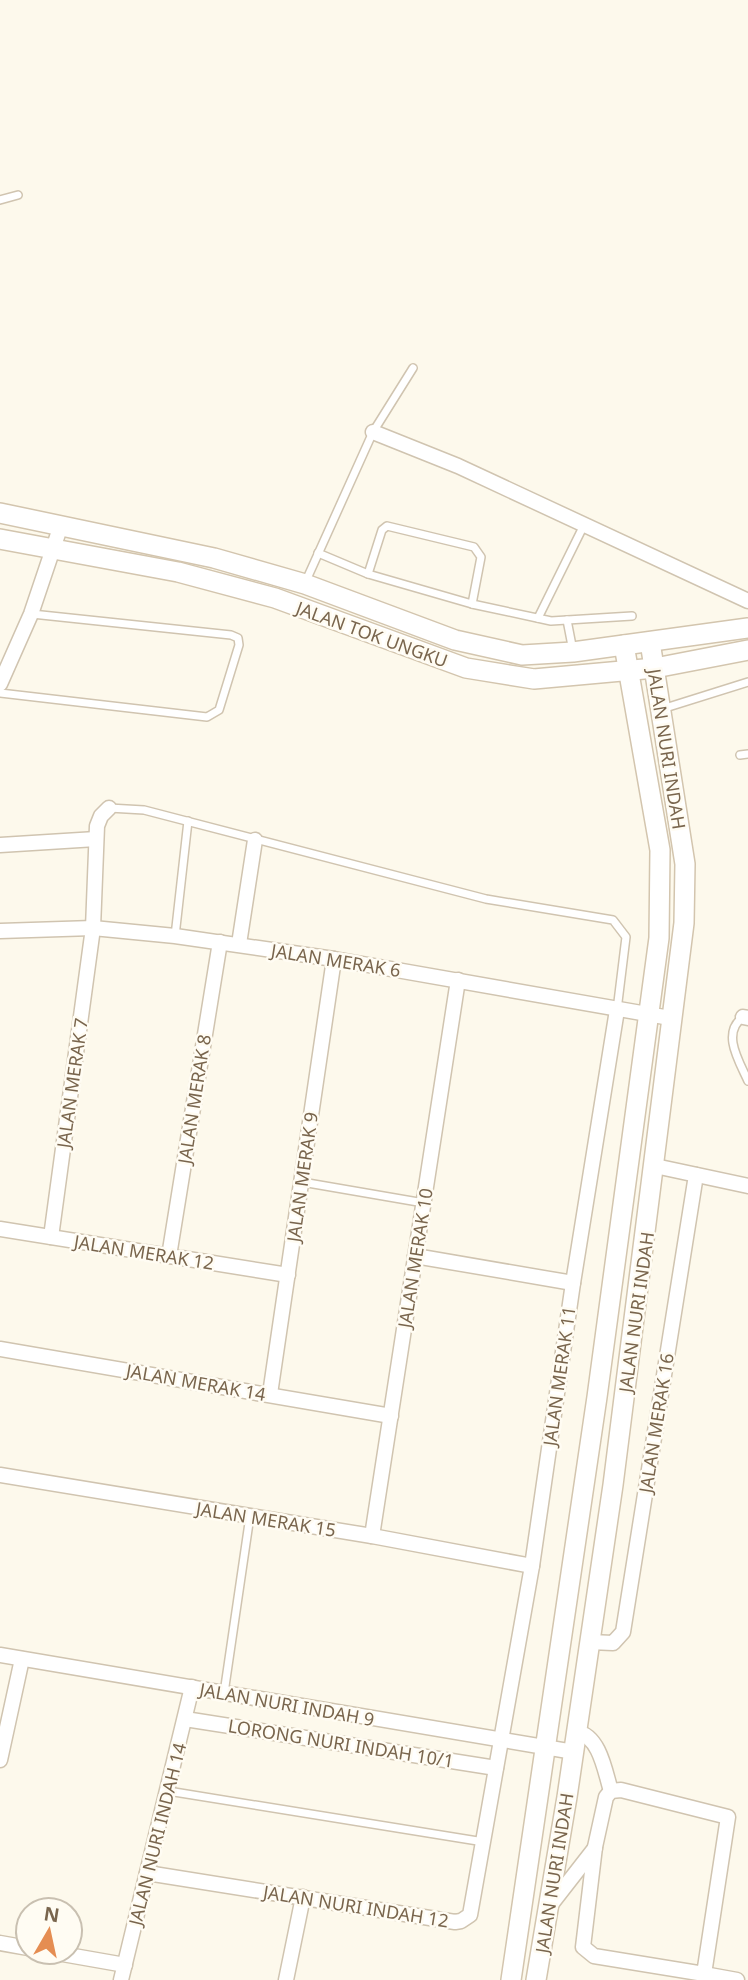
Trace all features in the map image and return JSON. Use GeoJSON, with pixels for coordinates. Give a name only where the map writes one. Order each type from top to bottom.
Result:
{"type":"FeatureCollection","features":[{"type":"Feature","properties":{"kind":"main road","name":"JALAN TOK UNGKU"},"geometry":{"type":"LineString","coordinates":[[0,513],[214,558],[305,584],[454,640],[522,655],[573,652],[748,628]]}},
{"type":"Feature","properties":{"kind":"main road","name":"JALAN TOK UNGKU"},"geometry":{"type":"LineString","coordinates":[[0,539],[178,572],[275,598],[466,668],[534,679],[655,668],[748,650]]}},
{"type":"Feature","properties":{"kind":"main road","name":"JALAN NURI INDAH"},"geometry":{"type":"LineString","coordinates":[[536,1980],[590,1642],[655,1166],[670,1018],[684,923],[685,864],[650,642]]}},
{"type":"Feature","properties":{"kind":"main road","name":"JALAN NURI INDAH"},"geometry":{"type":"LineString","coordinates":[[511,1980],[597,1397],[659,938],[660,850],[624,645]]}},
{"type":"Feature","properties":{"kind":"street"},"geometry":{"type":"LineString","coordinates":[[373,432],[458,466],[748,601]]}},
{"type":"Feature","properties":{"kind":"street"},"geometry":{"type":"LineString","coordinates":[[0,684],[44,579],[61,525]]}},
{"type":"Feature","properties":{"kind":"street"},"geometry":{"type":"LineString","coordinates":[[0,845],[96,839],[101,816],[109,808]]}},
{"type":"Feature","properties":{"kind":"street","name":"JALAN MERAK 7"},"geometry":{"type":"LineString","coordinates":[[51,1237],[93,928],[96,839]]}},
{"type":"Feature","properties":{"kind":"street"},"geometry":{"type":"LineString","coordinates":[[239,944],[255,840]]}},
{"type":"Feature","properties":{"kind":"street","name":"JALAN MERAK 6"},"geometry":{"type":"LineString","coordinates":[[0,932],[93,928],[239,944],[670,1018]]}},
{"type":"Feature","properties":{"kind":"street","name":"JALAN MERAK 8"},"geometry":{"type":"LineString","coordinates":[[169,1256],[220,942]]}},
{"type":"Feature","properties":{"kind":"street","name":"JALAN MERAK 9"},"geometry":{"type":"LineString","coordinates":[[270,1394],[334,959]]}},
{"type":"Feature","properties":{"kind":"street","name":"JALAN MERAK 10"},"geometry":{"type":"LineString","coordinates":[[373,1536],[457,980]]}},
{"type":"Feature","properties":{"kind":"street","name":"JALAN MERAK 11"},"geometry":{"type":"LineString","coordinates":[[501,1741],[532,1566],[573,1283],[617,1010]]}},
{"type":"Feature","properties":{"kind":"street"},"geometry":{"type":"LineString","coordinates":[[655,1166],[748,1186]]}},
{"type":"Feature","properties":{"kind":"street","name":"JALAN MERAK 16"},"geometry":{"type":"LineString","coordinates":[[590,1642],[613,1643],[623,1632],[696,1175]]}},
{"type":"Feature","properties":{"kind":"street","name":"JALAN MERAK 12"},"geometry":{"type":"LineString","coordinates":[[0,1228],[288,1275]]}},
{"type":"Feature","properties":{"kind":"street"},"geometry":{"type":"LineString","coordinates":[[415,1256],[573,1283]]}},
{"type":"Feature","properties":{"kind":"street","name":"JALAN MERAK 14"},"geometry":{"type":"LineString","coordinates":[[0,1349],[391,1416]]}},
{"type":"Feature","properties":{"kind":"street","name":"JALAN MERAK 15"},"geometry":{"type":"LineString","coordinates":[[0,1475],[373,1536],[532,1566]]}},
{"type":"Feature","properties":{"kind":"street","name":"JALAN NURI INDAH 9"},"geometry":{"type":"LineString","coordinates":[[0,1655],[546,1749],[575,1742]]}},
{"type":"Feature","properties":{"kind":"street"},"geometry":{"type":"LineString","coordinates":[[0,1760],[22,1659]]}},
{"type":"Feature","properties":{"kind":"street","name":"JALAN NURI INDAH 14"},"geometry":{"type":"LineString","coordinates":[[121,1980],[192,1688]]}},
{"type":"Feature","properties":{"kind":"street","name":"LORONG NURI INDAH 10/1"},"geometry":{"type":"LineString","coordinates":[[185,1719],[496,1768]]}},
{"type":"Feature","properties":{"kind":"street"},"geometry":{"type":"LineString","coordinates":[[575,1742],[590,1737],[596,1746],[611,1791]]}},
{"type":"Feature","properties":{"kind":"street","name":"JALAN NURI INDAH 12"},"geometry":{"type":"LineString","coordinates":[[147,1873],[461,1922],[473,1910],[501,1741]]}},
{"type":"Feature","properties":{"kind":"street"},"geometry":{"type":"LineString","coordinates":[[704,1974],[727,1816],[621,1790],[611,1791],[606,1797],[595,1847],[581,1943],[586,1951],[594,1956],[737,1980]]}},
{"type":"Feature","properties":{"kind":"street"},"geometry":{"type":"LineString","coordinates":[[549,1907],[595,1847]]}},
{"type":"Feature","properties":{"kind":"street"},"geometry":{"type":"LineString","coordinates":[[286,1980],[303,1897]]}},
{"type":"Feature","properties":{"kind":"street"},"geometry":{"type":"LineString","coordinates":[[84,1958],[125,1965]]}},
{"type":"Feature","properties":{"kind":"lane"},"geometry":{"type":"LineString","coordinates":[[0,200],[18,195]]}},
{"type":"Feature","properties":{"kind":"lane"},"geometry":{"type":"LineString","coordinates":[[305,584],[373,432],[413,368]]}},
{"type":"Feature","properties":{"kind":"lane"},"geometry":{"type":"LineString","coordinates":[[538,618],[584,524]]}},
{"type":"Feature","properties":{"kind":"lane"},"geometry":{"type":"LineString","coordinates":[[368,574],[382,530],[387,526],[474,547],[481,557],[472,604]]}},
{"type":"Feature","properties":{"kind":"lane"},"geometry":{"type":"LineString","coordinates":[[318,553],[368,574],[472,604],[538,618],[567,621],[632,616]]}},
{"type":"Feature","properties":{"kind":"lane"},"geometry":{"type":"LineString","coordinates":[[0,693],[206,717],[219,710],[239,645],[238,638],[33,607]]}},
{"type":"Feature","properties":{"kind":"lane"},"geometry":{"type":"LineString","coordinates":[[567,621],[573,652]]}},
{"type":"Feature","properties":{"kind":"lane"},"geometry":{"type":"LineString","coordinates":[[661,709],[748,682]]}},
{"type":"Feature","properties":{"kind":"lane"},"geometry":{"type":"LineString","coordinates":[[109,808],[144,810],[486,899],[612,920],[626,937],[617,1010]]}},
{"type":"Feature","properties":{"kind":"lane"},"geometry":{"type":"LineString","coordinates":[[175,936],[188,821]]}},
{"type":"Feature","properties":{"kind":"lane"},"geometry":{"type":"LineString","coordinates":[[746,1018],[734,1023],[732,1032],[734,1049],[748,1081]]}},
{"type":"Feature","properties":{"kind":"lane"},"geometry":{"type":"LineString","coordinates":[[302,1182],[424,1203]]}},
{"type":"Feature","properties":{"kind":"lane"},"geometry":{"type":"LineString","coordinates":[[224,1693],[250,1516]]}},
{"type":"Feature","properties":{"kind":"lane"},"geometry":{"type":"LineString","coordinates":[[168,1791],[484,1842]]}}]}
